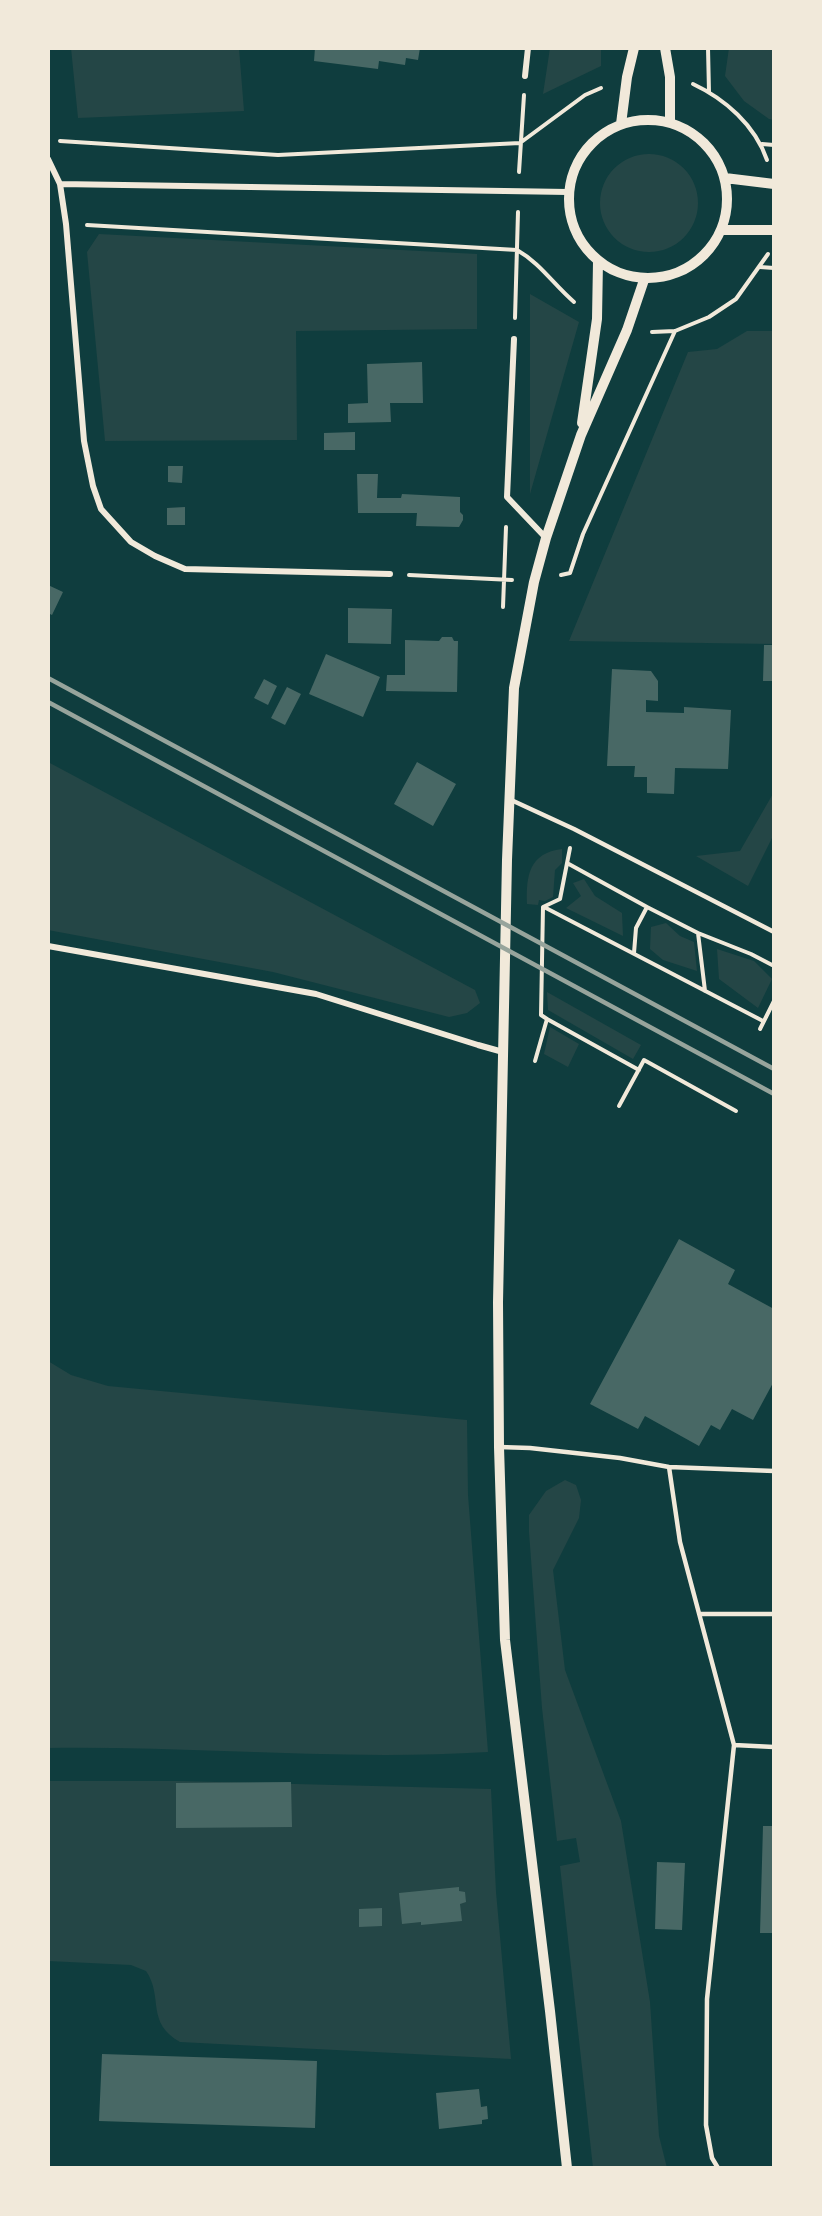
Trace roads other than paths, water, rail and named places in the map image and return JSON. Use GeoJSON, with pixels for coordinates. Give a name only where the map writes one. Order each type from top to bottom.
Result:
{"type":"FeatureCollection","features":[{"type":"Feature","properties":{"kind":"street"},"geometry":{"type":"LineString","coordinates":[[525,76],[528,48]]}},
{"type":"Feature","properties":{"kind":"street"},"geometry":{"type":"LineString","coordinates":[[621,124],[627,77],[634,48]]}},
{"type":"Feature","properties":{"kind":"street"},"geometry":{"type":"LineString","coordinates":[[665,48],[670,76],[670,122]]}},
{"type":"Feature","properties":{"kind":"street"},"geometry":{"type":"LineString","coordinates":[[645,119],[670,122],[694,134],[714,153],[725,178],[728,204],[722,230],[710,251],[691,267],[669,277],[644,280],[620,274],[598,262],[581,242],[570,218],[568,192],[577,163],[595,139],[621,124],[645,119]]}},
{"type":"Feature","properties":{"kind":"street"},"geometry":{"type":"LineString","coordinates":[[48,159],[60,184],[66,224],[84,441],[93,486],[101,509],[131,542],[155,556],[185,568],[390,574]]}},
{"type":"Feature","properties":{"kind":"street"},"geometry":{"type":"LineString","coordinates":[[725,178],[774,184]]}},
{"type":"Feature","properties":{"kind":"street"},"geometry":{"type":"LineString","coordinates":[[60,184],[568,192]]}},
{"type":"Feature","properties":{"kind":"street"},"geometry":{"type":"LineString","coordinates":[[722,230],[774,231]]}},
{"type":"Feature","properties":{"kind":"street"},"geometry":{"type":"LineString","coordinates":[[580,435],[597,319],[598,262]]}},
{"type":"Feature","properties":{"kind":"street"},"geometry":{"type":"LineString","coordinates":[[567,2168],[505,1640],[499,1447],[498,1302],[509,799],[514,688],[534,582],[580,435],[627,330],[644,280]]}},
{"type":"Feature","properties":{"kind":"street"},"geometry":{"type":"LineString","coordinates":[[514,339],[507,496],[546,538]]}},
{"type":"Feature","properties":{"kind":"street"},"geometry":{"type":"LineString","coordinates":[[48,946],[316,994],[503,1052]]}},
{"type":"Feature","properties":{"kind":"lane"},"geometry":{"type":"LineString","coordinates":[[509,799],[574,829],[774,932]]}},
{"type":"Feature","properties":{"kind":"lane"},"geometry":{"type":"LineString","coordinates":[[499,1447],[530,1448],[620,1458],[669,1467],[774,1471]]}},
{"type":"Feature","properties":{"kind":"lane"},"geometry":{"type":"LineString","coordinates":[[669,1467],[680,1542],[734,1745],[706,1998],[706,2125],[712,2158],[718,2168]]}},
{"type":"Feature","properties":{"kind":"lane"},"geometry":{"type":"LineString","coordinates":[[700,1614],[774,1614]]}},
{"type":"Feature","properties":{"kind":"lane"},"geometry":{"type":"LineString","coordinates":[[734,1745],[774,1747]]}},
{"type":"Feature","properties":{"kind":"railway"},"geometry":{"type":"LineString","coordinates":[[48,678],[774,1069]]}},
{"type":"Feature","properties":{"kind":"railway"},"geometry":{"type":"LineString","coordinates":[[48,702],[774,1094]]}}]}
